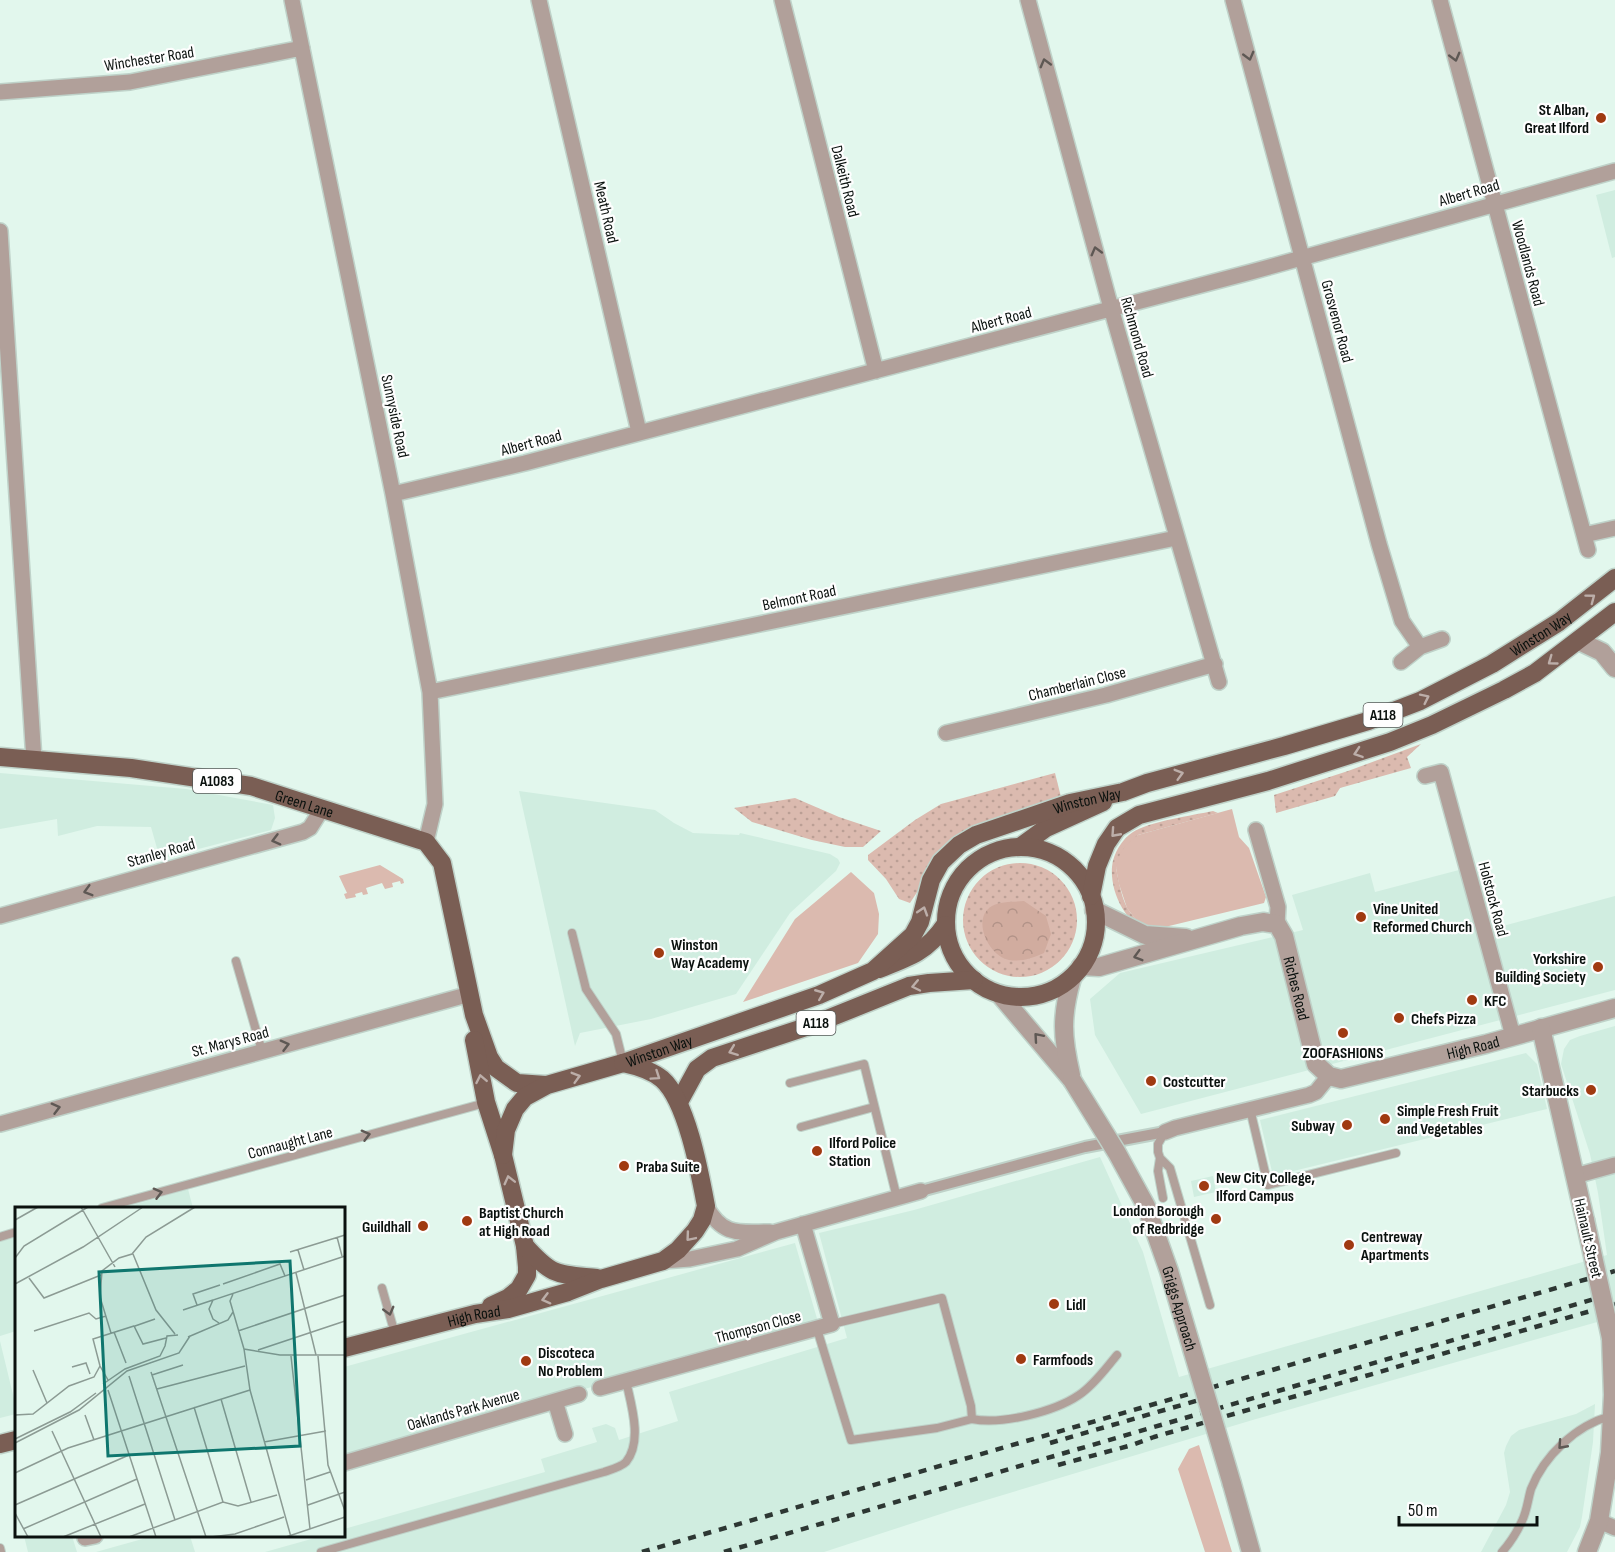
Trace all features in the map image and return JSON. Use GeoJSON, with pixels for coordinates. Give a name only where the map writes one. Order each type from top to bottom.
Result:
{"type":"FeatureCollection","features":[{"type":"Feature","properties":{"kind":"main road","name":"Winston Way"},"geometry":{"type":"LineString","coordinates":[[547,1085],[624,1063],[819,995],[873,971],[913,935],[922,914],[931,880],[947,855],[958,845],[976,836],[1070,803],[1123,792],[1368,721],[1420,701],[1492,664],[1559,622],[1615,578]]}},
{"type":"Feature","properties":{"kind":"main road","name":"Winston Way"},"geometry":{"type":"LineString","coordinates":[[1092,903],[1098,866],[1106,844],[1117,828],[1139,815],[1268,781],[1357,753],[1422,729],[1535,673],[1615,612]]}},
{"type":"Feature","properties":{"kind":"main road","name":"Green Lane"},"geometry":{"type":"LineString","coordinates":[[0,757],[131,768],[251,786],[426,842]]}},
{"type":"Feature","properties":{"kind":"main road","name":"A118"},"geometry":{"type":"LineString","coordinates":[[1020,847],[1046,828],[1123,792]]}},
{"type":"Feature","properties":{"kind":"main road"},"geometry":{"type":"LineString","coordinates":[[426,842],[442,863],[474,1015],[489,1057],[496,1068],[517,1083],[547,1085]]}},
{"type":"Feature","properties":{"kind":"main road"},"geometry":{"type":"LineString","coordinates":[[1020,847],[1047,852],[1070,866],[1082,879],[1092,903],[1095,930],[1090,949],[1077,972],[1060,987],[1032,997],[1001,996],[986,990],[960,965],[950,946],[945,925],[947,905],[954,886],[966,870],[982,857],[1000,849],[1020,847]]}},
{"type":"Feature","properties":{"kind":"main road","name":"A118"},"geometry":{"type":"LineString","coordinates":[[873,971],[919,953],[936,938],[945,925]]}},
{"type":"Feature","properties":{"kind":"main road","name":"Winston Way"},"geometry":{"type":"LineString","coordinates":[[679,1102],[697,1069],[712,1058],[812,1025],[909,987],[929,983],[974,980]]}},
{"type":"Feature","properties":{"kind":"main road"},"geometry":{"type":"LineString","coordinates":[[474,1015],[474,1041],[486,1102],[503,1155]]}},
{"type":"Feature","properties":{"kind":"main road"},"geometry":{"type":"LineString","coordinates":[[624,1063],[642,1067],[663,1080],[679,1102],[706,1206]]}},
{"type":"Feature","properties":{"kind":"main road","name":"A118"},"geometry":{"type":"LineString","coordinates":[[475,1314],[508,1298],[519,1289],[526,1275],[525,1246],[503,1155],[506,1130],[515,1109],[525,1097],[547,1085]]}},
{"type":"Feature","properties":{"kind":"main road","name":"A118"},"geometry":{"type":"LineString","coordinates":[[663,1261],[678,1250],[695,1231],[702,1220],[706,1206]]}},
{"type":"Feature","properties":{"kind":"main road","name":"High Road"},"geometry":{"type":"LineString","coordinates":[[525,1246],[549,1270],[562,1275],[601,1279]]}},
{"type":"Feature","properties":{"kind":"main road","name":"High Road"},"geometry":{"type":"LineString","coordinates":[[345,1348],[475,1314],[508,1309],[663,1261]]}},
{"type":"Feature","properties":{"kind":"main road"},"geometry":{"type":"LineString","coordinates":[[0,1444],[15,1440]]}},
{"type":"Feature","properties":{"kind":"street","name":"Sunnyside Road"},"geometry":{"type":"LineString","coordinates":[[292,0],[393,494],[430,692],[435,804],[426,842]]}},
{"type":"Feature","properties":{"kind":"street","name":"Meath Road"},"geometry":{"type":"LineString","coordinates":[[539,0],[639,432]]}},
{"type":"Feature","properties":{"kind":"street","name":"Dalkeith Road"},"geometry":{"type":"LineString","coordinates":[[782,0],[876,371]]}},
{"type":"Feature","properties":{"kind":"street","name":"Richmond Road"},"geometry":{"type":"LineString","coordinates":[[1028,0],[1111,308],[1219,682]]}},
{"type":"Feature","properties":{"kind":"street","name":"Grosvenor Road"},"geometry":{"type":"LineString","coordinates":[[1233,0],[1402,621],[1420,647]]}},
{"type":"Feature","properties":{"kind":"street","name":"Woodlands Road"},"geometry":{"type":"LineString","coordinates":[[1442,0],[1494,203],[1588,550]]}},
{"type":"Feature","properties":{"kind":"street","name":"Winchester Road"},"geometry":{"type":"LineString","coordinates":[[0,92],[130,82],[302,48]]}},
{"type":"Feature","properties":{"kind":"street","name":"Albert Road"},"geometry":{"type":"LineString","coordinates":[[393,494],[525,463],[876,371],[1615,171]]}},
{"type":"Feature","properties":{"kind":"street"},"geometry":{"type":"LineString","coordinates":[[0,231],[34,760]]}},
{"type":"Feature","properties":{"kind":"street"},"geometry":{"type":"LineString","coordinates":[[1584,535],[1615,528]]}},
{"type":"Feature","properties":{"kind":"street","name":"Belmont Road"},"geometry":{"type":"LineString","coordinates":[[430,692],[1176,538]]}},
{"type":"Feature","properties":{"kind":"street"},"geometry":{"type":"LineString","coordinates":[[1401,662],[1420,647],[1442,639]]}},
{"type":"Feature","properties":{"kind":"street"},"geometry":{"type":"LineString","coordinates":[[1579,641],[1602,652],[1615,668]]}},
{"type":"Feature","properties":{"kind":"street","name":"Chamberlain Close"},"geometry":{"type":"LineString","coordinates":[[946,733],[1106,695],[1215,664]]}},
{"type":"Feature","properties":{"kind":"street","name":"Holstock Road"},"geometry":{"type":"LineString","coordinates":[[1425,776],[1439,766],[1513,1036]]}},
{"type":"Feature","properties":{"kind":"street","name":"Stanley Road"},"geometry":{"type":"LineString","coordinates":[[0,916],[303,832],[309,828],[322,809]]}},
{"type":"Feature","properties":{"kind":"street","name":"Riches Road"},"geometry":{"type":"LineString","coordinates":[[1256,830],[1278,907],[1277,924],[1284,936],[1312,1053],[1316,1064],[1329,1077]]}},
{"type":"Feature","properties":{"kind":"street"},"geometry":{"type":"LineString","coordinates":[[1092,903],[1145,935],[1194,938]]}},
{"type":"Feature","properties":{"kind":"street"},"geometry":{"type":"LineString","coordinates":[[1077,972],[1142,956],[1194,938],[1263,922],[1277,924]]}},
{"type":"Feature","properties":{"kind":"street","name":"Griggs Approach"},"geometry":{"type":"LineString","coordinates":[[1072,1080],[1063,1039],[1064,1007],[1077,972]]}},
{"type":"Feature","properties":{"kind":"street","name":"St. Marys Road"},"geometry":{"type":"LineString","coordinates":[[0,1124],[470,994]]}},
{"type":"Feature","properties":{"kind":"street","name":"Griggs Approach"},"geometry":{"type":"LineString","coordinates":[[1001,996],[1072,1080],[1117,1153],[1146,1206],[1172,1281],[1251,1552]]}},
{"type":"Feature","properties":{"kind":"street","name":"High Road"},"geometry":{"type":"LineString","coordinates":[[1329,1077],[1341,1079],[1362,1075],[1615,1008]]}},
{"type":"Feature","properties":{"kind":"street","name":"Hainault Street"},"geometry":{"type":"LineString","coordinates":[[1541,1028],[1611,1338],[1613,1452],[1607,1525],[1587,1552]]}},
{"type":"Feature","properties":{"kind":"street"},"geometry":{"type":"LineString","coordinates":[[1165,1132],[1316,1092],[1329,1077]]}},
{"type":"Feature","properties":{"kind":"street","name":"High Road"},"geometry":{"type":"LineString","coordinates":[[663,1261],[690,1259],[737,1249],[776,1232],[957,1181],[1085,1147],[1165,1132]]}},
{"type":"Feature","properties":{"kind":"street"},"geometry":{"type":"LineString","coordinates":[[1575,1176],[1615,1165]]}},
{"type":"Feature","properties":{"kind":"street","name":"High Road"},"geometry":{"type":"LineString","coordinates":[[706,1206],[713,1219],[722,1228],[732,1232],[776,1232]]}},
{"type":"Feature","properties":{"kind":"street"},"geometry":{"type":"LineString","coordinates":[[803,1224],[832,1324]]}},
{"type":"Feature","properties":{"kind":"street","name":"Thompson Close"},"geometry":{"type":"LineString","coordinates":[[589,1391],[832,1324]]}},
{"type":"Feature","properties":{"kind":"street","name":"Oaklands Park Avenue"},"geometry":{"type":"LineString","coordinates":[[345,1463],[589,1391]]}},
{"type":"Feature","properties":{"kind":"street"},"geometry":{"type":"LineString","coordinates":[[555,1401],[565,1434]]}},
{"type":"Feature","properties":{"kind":"lane"},"geometry":{"type":"LineString","coordinates":[[572,933],[586,989],[616,1034],[624,1063]]}},
{"type":"Feature","properties":{"kind":"lane"},"geometry":{"type":"LineString","coordinates":[[236,961],[262,1051]]}},
{"type":"Feature","properties":{"kind":"lane"},"geometry":{"type":"LineString","coordinates":[[790,1083],[864,1064],[897,1198]]}},
{"type":"Feature","properties":{"kind":"lane","name":"Connaught Lane"},"geometry":{"type":"LineString","coordinates":[[109,1207],[486,1102]]}},
{"type":"Feature","properties":{"kind":"lane"},"geometry":{"type":"LineString","coordinates":[[801,1127],[874,1107]]}},
{"type":"Feature","properties":{"kind":"lane"},"geometry":{"type":"LineString","coordinates":[[1250,1109],[1268,1185],[1396,1153]]}},
{"type":"Feature","properties":{"kind":"lane"},"geometry":{"type":"LineString","coordinates":[[1163,1198],[1158,1171],[1160,1158],[1158,1144],[1165,1132]]}},
{"type":"Feature","properties":{"kind":"lane"},"geometry":{"type":"LineString","coordinates":[[1160,1158],[1170,1168],[1210,1305]]}},
{"type":"Feature","properties":{"kind":"lane"},"geometry":{"type":"LineString","coordinates":[[0,1237],[15,1232]]}},
{"type":"Feature","properties":{"kind":"lane"},"geometry":{"type":"LineString","coordinates":[[382,1288],[395,1334]]}},
{"type":"Feature","properties":{"kind":"lane"},"geometry":{"type":"LineString","coordinates":[[832,1324],[942,1298],[971,1406],[972,1419]]}},
{"type":"Feature","properties":{"kind":"lane"},"geometry":{"type":"LineString","coordinates":[[817,1329],[850,1440],[937,1428],[972,1419],[994,1421],[1043,1411],[1069,1402],[1091,1386],[1117,1355]]}},
{"type":"Feature","properties":{"kind":"lane"},"geometry":{"type":"LineString","coordinates":[[321,1552],[604,1472],[625,1463],[632,1450],[635,1421],[626,1381]]}},
{"type":"Feature","properties":{"kind":"lane"},"geometry":{"type":"LineString","coordinates":[[1502,1552],[1523,1520],[1531,1490],[1541,1469],[1571,1436],[1595,1420],[1611,1416]]}},
{"type":"Feature","properties":{"kind":"shaded area"},"geometry":{"type":"Polygon","coordinates":[[[1615,190],[1615,257],[1612,258],[1596,195],[1615,190]]]}},
{"type":"Feature","properties":{"kind":"shaded area"},"geometry":{"type":"Polygon","coordinates":[[[1421,744],[1407,757],[1411,768],[1340,788],[1335,796],[1276,813],[1274,795],[1421,744]]]}},
{"type":"Feature","properties":{"kind":"shaded area"},"geometry":{"type":"Polygon","coordinates":[[[0,773],[186,789],[273,805],[275,818],[271,830],[160,859],[151,827],[97,826],[58,836],[57,819],[0,829],[0,773]]]}},
{"type":"Feature","properties":{"kind":"shaded area"},"geometry":{"type":"Polygon","coordinates":[[[1055,773],[1061,797],[1011,815],[929,874],[910,903],[899,899],[886,879],[868,860],[868,855],[941,804],[1055,773]]]}},
{"type":"Feature","properties":{"kind":"shaded area","name":"Winston Way Academy"},"geometry":{"type":"Polygon","coordinates":[[[519,791],[655,810],[693,833],[739,835],[740,833],[830,854],[840,863],[836,871],[790,913],[736,994],[651,1019],[580,1033],[575,1046],[519,791]]]}},
{"type":"Feature","properties":{"kind":"shaded area"},"geometry":{"type":"Polygon","coordinates":[[[795,798],[839,817],[881,831],[863,847],[845,847],[812,840],[752,822],[734,808],[795,798]]]}},
{"type":"Feature","properties":{"kind":"shaded area"},"geometry":{"type":"Polygon","coordinates":[[[1232,809],[1239,837],[1249,848],[1266,897],[1264,903],[1169,926],[1152,928],[1141,924],[1127,908],[1119,884],[1116,868],[1120,854],[1126,845],[1138,835],[1232,809]]]}},
{"type":"Feature","properties":{"kind":"shaded area"},"geometry":{"type":"Polygon","coordinates":[[[1213,811],[1218,813],[1138,835],[1116,868],[1121,892],[1129,911],[1136,918],[1155,926],[1169,926],[1150,929],[1133,921],[1121,906],[1112,876],[1114,857],[1122,843],[1140,828],[1213,811]]]}},
{"type":"Feature","properties":{"kind":"shaded area"},"geometry":{"type":"Polygon","coordinates":[[[1020,863],[1042,868],[1060,880],[1072,898],[1077,920],[1072,942],[1060,960],[1042,972],[1020,977],[998,972],[980,960],[968,942],[963,920],[968,898],[980,880],[998,868],[1020,863]]]}},
{"type":"Feature","properties":{"kind":"shaded area"},"geometry":{"type":"Polygon","coordinates":[[[380,865],[403,879],[404,883],[401,884],[400,881],[392,883],[393,887],[385,889],[382,883],[366,888],[368,894],[363,895],[362,892],[355,894],[356,897],[346,899],[344,894],[347,893],[339,876],[380,865]]]}},
{"type":"Feature","properties":{"kind":"shaded area"},"geometry":{"type":"Polygon","coordinates":[[[1459,870],[1477,933],[1615,896],[1615,990],[1141,1114],[1095,1035],[1090,999],[1120,973],[1303,930],[1292,895],[1370,873],[1375,892],[1459,870]]]}},
{"type":"Feature","properties":{"kind":"shaded area"},"geometry":{"type":"Polygon","coordinates":[[[851,872],[874,893],[879,914],[878,934],[858,963],[743,1002],[795,919],[851,872]]]}},
{"type":"Feature","properties":{"kind":"shaded area"},"geometry":{"type":"Polygon","coordinates":[[[1615,1026],[1615,1317],[1256,1419],[953,1510],[824,1552],[265,1552],[318,1537],[345,1537],[345,1529],[545,1472],[541,1459],[597,1442],[592,1428],[606,1424],[615,1428],[619,1440],[678,1421],[669,1392],[847,1338],[819,1233],[914,1210],[1100,1157],[1143,1252],[1179,1377],[1607,1255],[1590,1154],[1561,1064],[1564,1049],[1570,1040],[1615,1026]]]}},
{"type":"Feature","properties":{"kind":"shaded area"},"geometry":{"type":"Polygon","coordinates":[[[1526,1053],[1537,1064],[1547,1109],[1273,1176],[1260,1120],[1526,1053]]]}},
{"type":"Feature","properties":{"kind":"shaded area","name":"New City College, Ilford Campus"},"geometry":{"type":"Polygon","coordinates":[[[1213,1176],[1216,1192],[1194,1197],[1191,1181],[1213,1176]]]}},
{"type":"Feature","properties":{"kind":"shaded area"},"geometry":{"type":"Polygon","coordinates":[[[188,1189],[193,1207],[124,1207],[188,1189]]]}},
{"type":"Feature","properties":{"kind":"shaded area"},"geometry":{"type":"Polygon","coordinates":[[[15,1237],[15,1331],[0,1336],[0,1242],[15,1237]]]}},
{"type":"Feature","properties":{"kind":"shaded area"},"geometry":{"type":"Polygon","coordinates":[[[795,1243],[818,1322],[345,1458],[345,1367],[795,1243]]]}},
{"type":"Feature","properties":{"kind":"shaded area"},"geometry":{"type":"Polygon","coordinates":[[[0,1341],[15,1403],[15,1414],[0,1418],[0,1341]]]}},
{"type":"Feature","properties":{"kind":"shaded area"},"geometry":{"type":"Polygon","coordinates":[[[1595,1404],[1593,1442],[1582,1517],[1580,1527],[1567,1552],[1481,1552],[1506,1505],[1510,1492],[1504,1453],[1511,1436],[1519,1430],[1576,1414],[1595,1404]]]}},
{"type":"Feature","properties":{"kind":"shaded area"},"geometry":{"type":"Polygon","coordinates":[[[1199,1445],[1232,1552],[1205,1552],[1178,1469],[1189,1449],[1199,1445]]]}},
{"type":"Feature","properties":{"kind":"shaded area"},"geometry":{"type":"Polygon","coordinates":[[[24,1537],[72,1537],[77,1552],[28,1552],[24,1537]]]}},
{"type":"Feature","properties":{"kind":"shaded area"},"geometry":{"type":"Polygon","coordinates":[[[149,1537],[190,1537],[195,1552],[96,1552],[149,1537]]]}},
{"type":"Feature","properties":{"kind":"green space"},"geometry":{"type":"Polygon","coordinates":[[[1024,901],[1046,916],[1051,934],[1044,953],[1023,960],[1009,960],[1001,957],[989,944],[985,936],[983,919],[986,912],[995,904],[1024,901]]]}},
{"type":"Feature","properties":{"kind":"railway"},"geometry":{"type":"LineString","coordinates":[[642,1552],[1615,1271]]}},
{"type":"Feature","properties":{"kind":"railway"},"geometry":{"type":"LineString","coordinates":[[724,1552],[1615,1293]]}},
{"type":"Feature","properties":{"kind":"railway"},"geometry":{"type":"LineString","coordinates":[[1058,1465],[1615,1304]]}},
{"type":"Feature","properties":{"kind":"railway"},"geometry":{"type":"LineString","coordinates":[[1050,1443],[1206,1398]]}},
{"type":"Feature","properties":{"kind":"place","name":"St Alban, Great Ilford"},"geometry":{"type":"Point","coordinates":[1601,118]}},
{"type":"Feature","properties":{"kind":"place","name":"Vine United Reformed Church"},"geometry":{"type":"Point","coordinates":[1361,917]}},
{"type":"Feature","properties":{"kind":"place","name":"Winston Way Academy"},"geometry":{"type":"Point","coordinates":[659,953]}},
{"type":"Feature","properties":{"kind":"place","name":"Yorkshire Building Society"},"geometry":{"type":"Point","coordinates":[1598,967]}},
{"type":"Feature","properties":{"kind":"place","name":"KFC"},"geometry":{"type":"Point","coordinates":[1472,1000]}},
{"type":"Feature","properties":{"kind":"place","name":"Chefs Pizza"},"geometry":{"type":"Point","coordinates":[1399,1018]}},
{"type":"Feature","properties":{"kind":"place","name":"ZOOFASHIONS"},"geometry":{"type":"Point","coordinates":[1343,1033]}},
{"type":"Feature","properties":{"kind":"place","name":"Costcutter"},"geometry":{"type":"Point","coordinates":[1151,1081]}},
{"type":"Feature","properties":{"kind":"place","name":"Starbucks"},"geometry":{"type":"Point","coordinates":[1591,1090]}},
{"type":"Feature","properties":{"kind":"place","name":"Simple Fresh Fruit and Vegetables"},"geometry":{"type":"Point","coordinates":[1385,1119]}},
{"type":"Feature","properties":{"kind":"place","name":"Subway"},"geometry":{"type":"Point","coordinates":[1347,1125]}},
{"type":"Feature","properties":{"kind":"place","name":"Ilford Police Station"},"geometry":{"type":"Point","coordinates":[817,1151]}},
{"type":"Feature","properties":{"kind":"place","name":"Praba Suite"},"geometry":{"type":"Point","coordinates":[624,1166]}},
{"type":"Feature","properties":{"kind":"place","name":"New City College, Ilford Campus"},"geometry":{"type":"Point","coordinates":[1204,1186]}},
{"type":"Feature","properties":{"kind":"place","name":"London Borough of Redbridge"},"geometry":{"type":"Point","coordinates":[1216,1219]}},
{"type":"Feature","properties":{"kind":"place","name":"Baptist Church at High Road"},"geometry":{"type":"Point","coordinates":[467,1221]}},
{"type":"Feature","properties":{"kind":"place","name":"Guildhall"},"geometry":{"type":"Point","coordinates":[423,1226]}},
{"type":"Feature","properties":{"kind":"place","name":"Centreway Apartments"},"geometry":{"type":"Point","coordinates":[1349,1245]}},
{"type":"Feature","properties":{"kind":"place","name":"Lidl"},"geometry":{"type":"Point","coordinates":[1054,1304]}},
{"type":"Feature","properties":{"kind":"place","name":"Farmfoods"},"geometry":{"type":"Point","coordinates":[1021,1359]}},
{"type":"Feature","properties":{"kind":"place","name":"Discoteca No Problem"},"geometry":{"type":"Point","coordinates":[526,1361]}}]}
